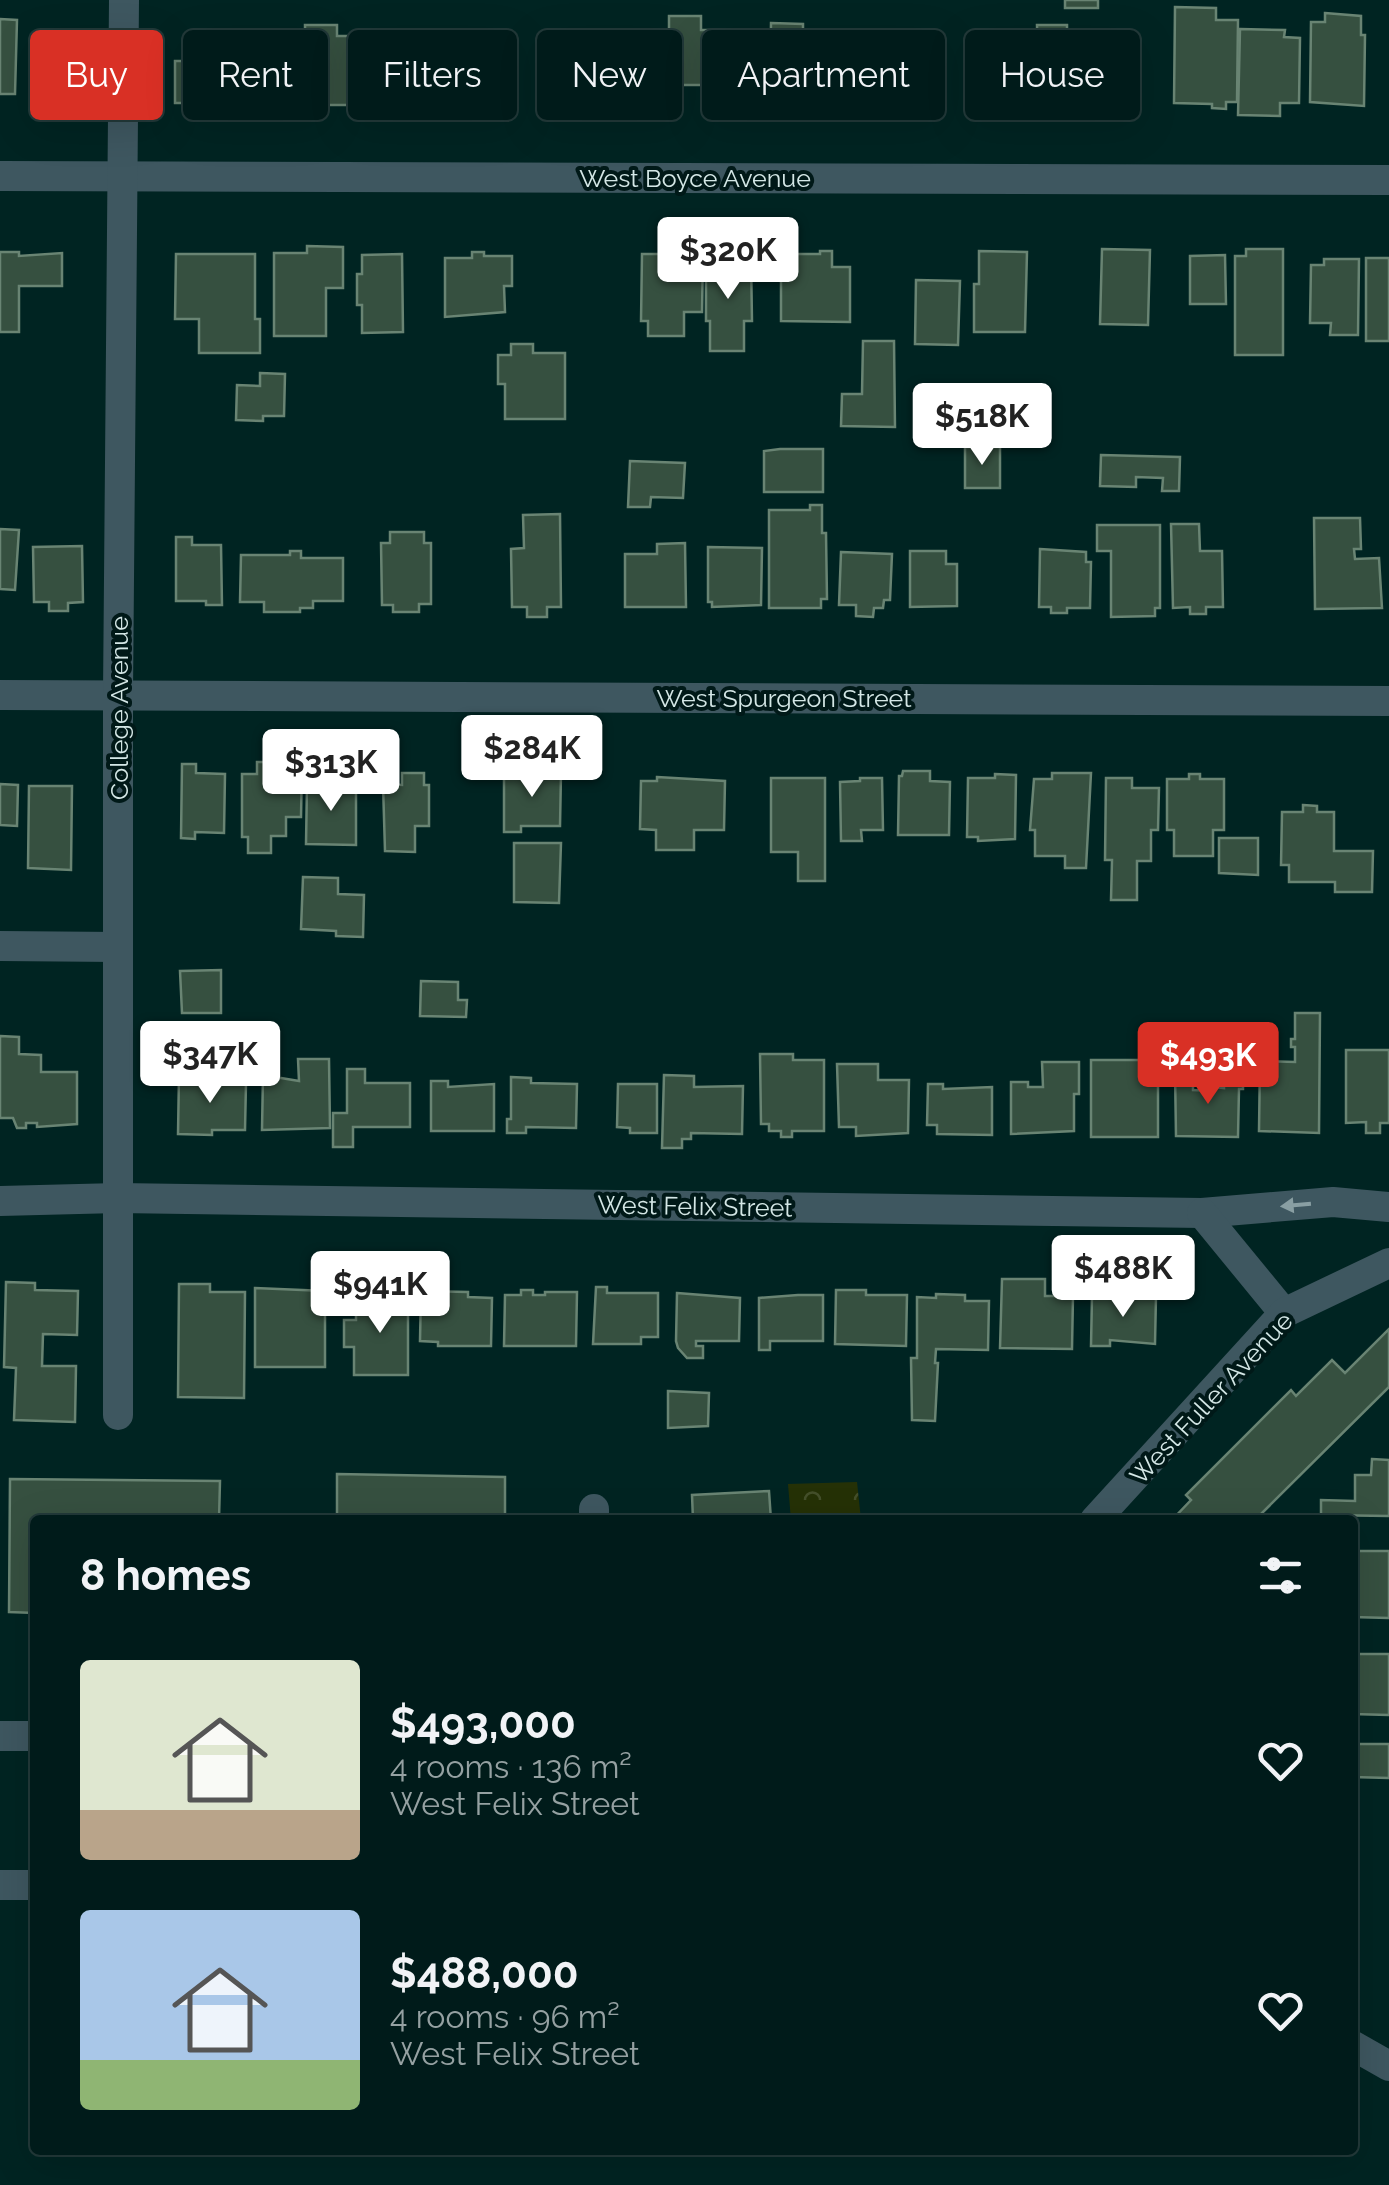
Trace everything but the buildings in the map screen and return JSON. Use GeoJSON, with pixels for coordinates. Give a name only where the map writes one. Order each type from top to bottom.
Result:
{"type":"FeatureCollection","features":[{"type":"Feature","properties":{"kind":"street","name":"College Avenue"},"geometry":{"type":"LineString","coordinates":[[118,1416],[118,694],[124,0]]}},
{"type":"Feature","properties":{"kind":"street","name":"West Boyce Avenue"},"geometry":{"type":"LineString","coordinates":[[0,176],[1389,180]]}},
{"type":"Feature","properties":{"kind":"street","name":"West Spurgeon Street"},"geometry":{"type":"LineString","coordinates":[[0,695],[1389,701]]}},
{"type":"Feature","properties":{"kind":"street"},"geometry":{"type":"LineString","coordinates":[[0,946],[118,947]]}},
{"type":"Feature","properties":{"kind":"street","name":"West Felix Street"},"geometry":{"type":"LineString","coordinates":[[0,1201],[118,1198],[1202,1213],[1333,1202],[1389,1206]]}},
{"type":"Feature","properties":{"kind":"street"},"geometry":{"type":"LineString","coordinates":[[1202,1213],[1284,1313]]}},
{"type":"Feature","properties":{"kind":"street","name":"West Fuller Avenue"},"geometry":{"type":"LineString","coordinates":[[1100,1515],[1284,1313],[1389,1263]]}},
{"type":"Feature","properties":{"kind":"street"},"geometry":{"type":"LineString","coordinates":[[0,1736],[30,1736]]}},
{"type":"Feature","properties":{"kind":"street"},"geometry":{"type":"LineString","coordinates":[[0,1885],[30,1886]]}},
{"type":"Feature","properties":{"kind":"street"},"geometry":{"type":"LineString","coordinates":[[1358,2048],[1389,2066]]}},
{"type":"Feature","properties":{"kind":"green space"},"geometry":{"type":"Polygon","coordinates":[[[857,1482],[860,1515],[791,1515],[788,1484],[857,1482]]]}}]}
